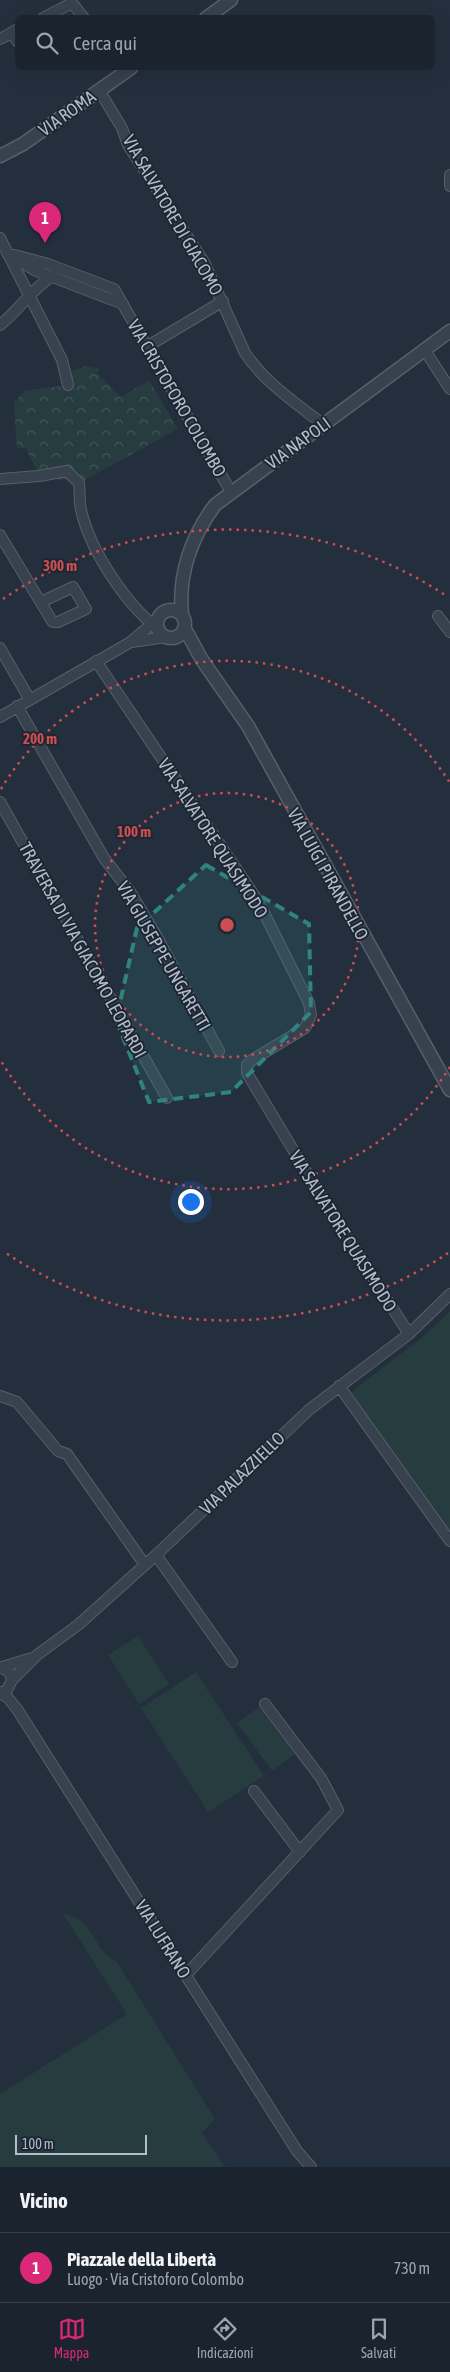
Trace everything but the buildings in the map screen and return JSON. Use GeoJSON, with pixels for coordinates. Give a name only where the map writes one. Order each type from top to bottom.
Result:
{"type":"FeatureCollection","features":[{"type":"Feature","properties":{"kind":"street"},"geometry":{"type":"LineString","coordinates":[[210,15],[231,0]]}},
{"type":"Feature","properties":{"kind":"street"},"geometry":{"type":"LineString","coordinates":[[48,15],[70,3],[82,15]]}},
{"type":"Feature","properties":{"kind":"street"},"geometry":{"type":"LineString","coordinates":[[0,39],[14,31]]}},
{"type":"Feature","properties":{"kind":"street","name":"VIA ROMA"},"geometry":{"type":"LineString","coordinates":[[0,156],[23,144],[128,70]]}},
{"type":"Feature","properties":{"kind":"street","name":"VIA SALVATORE DI GIACOMO"},"geometry":{"type":"LineString","coordinates":[[99,90],[122,128],[128,145],[189,236],[223,302],[245,353],[267,380],[324,425]]}},
{"type":"Feature","properties":{"kind":"street"},"geometry":{"type":"LineString","coordinates":[[450,175],[450,186]]}},
{"type":"Feature","properties":{"kind":"street"},"geometry":{"type":"LineString","coordinates":[[0,238],[62,360],[68,386]]}},
{"type":"Feature","properties":{"kind":"street","name":"VIA CRISTOFORO COLOMBO"},"geometry":{"type":"LineString","coordinates":[[7,253],[48,264],[112,288],[124,304],[230,492]]}},
{"type":"Feature","properties":{"kind":"street","name":"VIA CRISTOFORO COLOMBO"},"geometry":{"type":"LineString","coordinates":[[7,253],[34,270],[124,304]]}},
{"type":"Feature","properties":{"kind":"street"},"geometry":{"type":"LineString","coordinates":[[28,296],[34,270],[48,264]]}},
{"type":"Feature","properties":{"kind":"street"},"geometry":{"type":"LineString","coordinates":[[0,325],[19,309],[36,287],[52,276]]}},
{"type":"Feature","properties":{"kind":"street"},"geometry":{"type":"LineString","coordinates":[[148,346],[223,302]]}},
{"type":"Feature","properties":{"kind":"street","name":"VIA NAPOLI"},"geometry":{"type":"LineString","coordinates":[[161,625],[181,582],[200,526],[214,505],[450,331]]}},
{"type":"Feature","properties":{"kind":"street"},"geometry":{"type":"LineString","coordinates":[[424,349],[450,389]]}},
{"type":"Feature","properties":{"kind":"street"},"geometry":{"type":"LineString","coordinates":[[0,479],[39,476],[67,471],[79,482],[81,508],[92,541],[130,603],[142,615],[154,617],[161,625],[179,635],[185,628]]}},
{"type":"Feature","properties":{"kind":"street"},"geometry":{"type":"LineString","coordinates":[[0,535],[41,602]]}},
{"type":"Feature","properties":{"kind":"street","name":"VIA NAPOLI"},"geometry":{"type":"LineString","coordinates":[[181,582],[182,614],[185,628]]}},
{"type":"Feature","properties":{"kind":"street"},"geometry":{"type":"LineString","coordinates":[[0,716],[161,625],[173,610],[182,614]]}},
{"type":"Feature","properties":{"kind":"street"},"geometry":{"type":"LineString","coordinates":[[438,616],[450,632]]}},
{"type":"Feature","properties":{"kind":"street"},"geometry":{"type":"LineString","coordinates":[[129,643],[161,625]]}},
{"type":"Feature","properties":{"kind":"street","name":"VIA LUIGI PIRANDELLO"},"geometry":{"type":"LineString","coordinates":[[161,625],[202,660]]}},
{"type":"Feature","properties":{"kind":"street","name":"VIA LUIGI PIRANDELLO"},"geometry":{"type":"LineString","coordinates":[[185,628],[202,660],[248,726],[450,1090]]}},
{"type":"Feature","properties":{"kind":"street"},"geometry":{"type":"LineString","coordinates":[[0,648],[30,700]]}},
{"type":"Feature","properties":{"kind":"street","name":"VIA SALVATORE QUASIMODO"},"geometry":{"type":"LineString","coordinates":[[96,661],[258,900],[309,1003],[311,1015],[305,1028],[252,1060],[247,1065],[247,1074],[322,1198],[409,1334]]}},
{"type":"Feature","properties":{"kind":"street","name":"VIA GIUSEPPE UNGARETTI"},"geometry":{"type":"LineString","coordinates":[[17,706],[104,858],[131,893],[157,937],[219,1051]]}},
{"type":"Feature","properties":{"kind":"street","name":"TRAVERSA DI VIA GIACOMO LEOPARDI"},"geometry":{"type":"LineString","coordinates":[[0,802],[167,1098]]}},
{"type":"Feature","properties":{"kind":"street","name":"VIA PALAZZIELLO"},"geometry":{"type":"LineString","coordinates":[[0,1693],[37,1656],[78,1625],[156,1555],[310,1409],[409,1334],[450,1294]]}},
{"type":"Feature","properties":{"kind":"street"},"geometry":{"type":"LineString","coordinates":[[339,1386],[450,1541]]}},
{"type":"Feature","properties":{"kind":"street"},"geometry":{"type":"LineString","coordinates":[[0,1396],[17,1402],[58,1451],[67,1454],[145,1565]]}},
{"type":"Feature","properties":{"kind":"street"},"geometry":{"type":"LineString","coordinates":[[156,1555],[232,1662]]}},
{"type":"Feature","properties":{"kind":"street","name":"VIA PALAZZIELLO"},"geometry":{"type":"LineString","coordinates":[[1,1667],[37,1656]]}},
{"type":"Feature","properties":{"kind":"street"},"geometry":{"type":"LineString","coordinates":[[1,1667],[9,1672],[17,1709]]}},
{"type":"Feature","properties":{"kind":"street"},"geometry":{"type":"LineString","coordinates":[[0,1693],[8,1698],[17,1709]]}},
{"type":"Feature","properties":{"kind":"street"},"geometry":{"type":"LineString","coordinates":[[186,1975],[338,1810],[321,1778],[265,1704]]}},
{"type":"Feature","properties":{"kind":"street","name":"VIA LUFRANO"},"geometry":{"type":"LineString","coordinates":[[17,1709],[297,2151],[311,2167]]}},
{"type":"Feature","properties":{"kind":"street"},"geometry":{"type":"LineString","coordinates":[[254,1791],[300,1852]]}},
{"type":"Feature","properties":{"kind":"highlighted area"},"geometry":{"type":"Polygon","coordinates":[[[206,865],[309,924],[311,1012],[231,1092],[149,1102],[116,1020],[137,928],[206,865]]]}},
{"type":"Feature","properties":{"kind":"green space"},"geometry":{"type":"Polygon","coordinates":[[[86,366],[100,369],[97,373],[121,397],[149,380],[178,429],[79,483],[39,476],[26,448],[17,448],[14,403],[24,391],[68,385],[66,373],[86,366]]]}},
{"type":"Feature","properties":{"kind":"green space"},"geometry":{"type":"Polygon","coordinates":[[[450,1311],[450,1536],[349,1394],[425,1335],[450,1311]]]}},
{"type":"Feature","properties":{"kind":"green space"},"geometry":{"type":"Polygon","coordinates":[[[138,1636],[169,1684],[139,1704],[108,1655],[138,1636]]]}},
{"type":"Feature","properties":{"kind":"green space"},"geometry":{"type":"Polygon","coordinates":[[[196,1672],[264,1776],[208,1812],[141,1708],[196,1672]]]}},
{"type":"Feature","properties":{"kind":"green space"},"geometry":{"type":"Polygon","coordinates":[[[259,1707],[295,1754],[272,1771],[237,1723],[259,1707]]]}},
{"type":"Feature","properties":{"kind":"green space"},"geometry":{"type":"Polygon","coordinates":[[[63,1914],[74,1917],[82,1922],[102,1950],[117,1962],[215,2119],[202,2133],[225,2167],[0,2167],[0,2094],[127,2014],[63,1914]]]}},
{"type":"Feature","properties":{"kind":"place","name":"Piazzale della Libertà"},"geometry":{"type":"Point","coordinates":[45,243]}}]}
